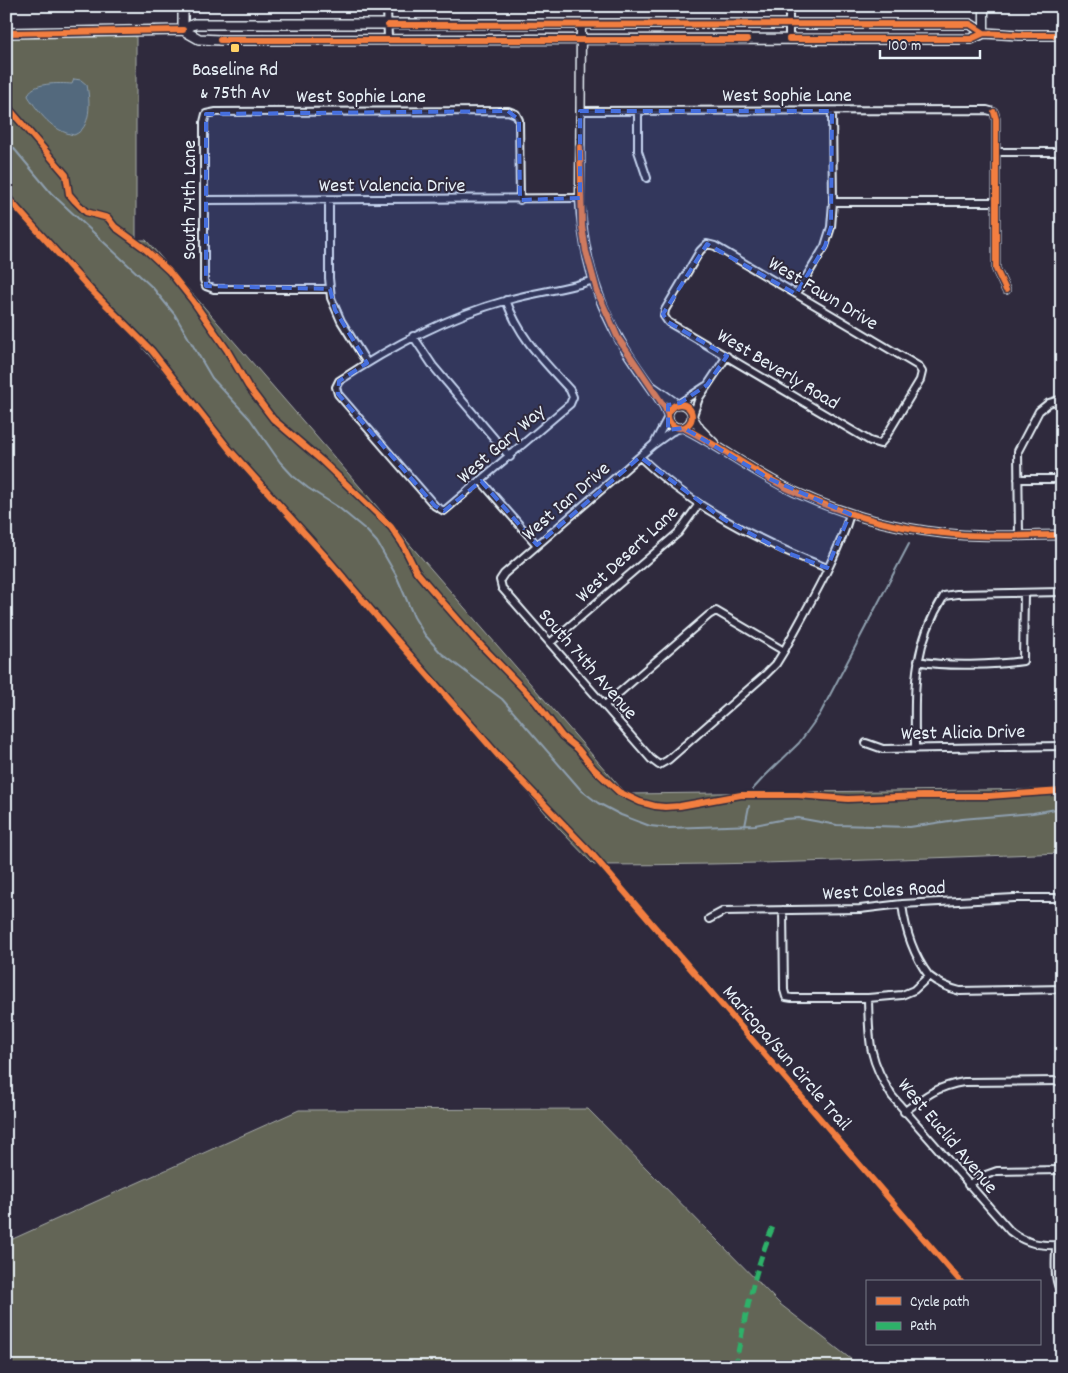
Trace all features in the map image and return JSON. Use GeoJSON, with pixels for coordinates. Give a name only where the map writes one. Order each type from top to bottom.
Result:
{"type":"FeatureCollection","features":[{"type":"Feature","properties":{"kind":"main road"},"geometry":{"type":"LineString","coordinates":[[183,6],[183,30]]}},
{"type":"Feature","properties":{"kind":"main road"},"geometry":{"type":"LineString","coordinates":[[6,33],[183,30],[194,24],[970,24],[984,33]]}},
{"type":"Feature","properties":{"kind":"main road"},"geometry":{"type":"LineString","coordinates":[[183,30],[199,39],[220,40],[971,39],[984,33],[1062,35]]}},
{"type":"Feature","properties":{"kind":"street"},"geometry":{"type":"LineString","coordinates":[[387,6],[388,40]]}},
{"type":"Feature","properties":{"kind":"street"},"geometry":{"type":"LineString","coordinates":[[789,6],[789,39]]}},
{"type":"Feature","properties":{"kind":"street"},"geometry":{"type":"LineString","coordinates":[[984,6],[984,33]]}},
{"type":"Feature","properties":{"kind":"street"},"geometry":{"type":"LineString","coordinates":[[581,25],[580,198],[586,251],[605,310],[618,338],[650,385],[672,425],[682,428],[717,446],[770,479],[804,496],[850,514],[927,531],[965,535],[1062,535]]}},
{"type":"Feature","properties":{"kind":"street","name":"West Sophie Lane"},"geometry":{"type":"LineString","coordinates":[[580,110],[987,110],[994,112],[996,119],[996,152]]}},
{"type":"Feature","properties":{"kind":"street"},"geometry":{"type":"LineString","coordinates":[[638,110],[638,151],[647,178]]}},
{"type":"Feature","properties":{"kind":"street"},"geometry":{"type":"LineString","coordinates":[[796,294],[826,246],[832,220],[832,110]]}},
{"type":"Feature","properties":{"kind":"street","name":"West Sophie Lane"},"geometry":{"type":"LineString","coordinates":[[206,114],[216,112],[508,111],[516,114],[519,120],[520,200]]}},
{"type":"Feature","properties":{"kind":"street","name":"South 74th Lane"},"geometry":{"type":"LineString","coordinates":[[206,114],[204,122],[204,280],[206,286],[214,289],[330,289]]}},
{"type":"Feature","properties":{"kind":"street"},"geometry":{"type":"LineString","coordinates":[[1006,290],[996,269],[996,152],[1062,152]]}},
{"type":"Feature","properties":{"kind":"street","name":"West Valencia Drive"},"geometry":{"type":"LineString","coordinates":[[204,200],[520,200],[580,198]]}},
{"type":"Feature","properties":{"kind":"street"},"geometry":{"type":"LineString","coordinates":[[329,200],[330,289],[335,310],[367,363],[413,336],[456,317],[506,300],[594,280]]}},
{"type":"Feature","properties":{"kind":"street"},"geometry":{"type":"LineString","coordinates":[[833,202],[996,202]]}},
{"type":"Feature","properties":{"kind":"street","name":"West Fawn Drive"},"geometry":{"type":"LineString","coordinates":[[664,316],[665,310],[700,250],[707,244],[715,246],[918,366],[922,372],[920,380],[880,444]]}},
{"type":"Feature","properties":{"kind":"street","name":"West Gary Way"},"geometry":{"type":"LineString","coordinates":[[367,363],[339,382],[336,387],[338,394],[435,506],[444,511],[570,404],[573,397],[570,390],[523,337],[506,300]]}},
{"type":"Feature","properties":{"kind":"street","name":"West Beverly Road"},"geometry":{"type":"LineString","coordinates":[[664,316],[668,322],[870,441],[880,444]]}},
{"type":"Feature","properties":{"kind":"street"},"geometry":{"type":"LineString","coordinates":[[413,336],[433,366],[510,456]]}},
{"type":"Feature","properties":{"kind":"street"},"geometry":{"type":"LineString","coordinates":[[682,428],[690,424],[696,405],[726,356]]}},
{"type":"Feature","properties":{"kind":"street"},"geometry":{"type":"LineString","coordinates":[[650,385],[678,403],[690,408],[700,429],[717,446]]}},
{"type":"Feature","properties":{"kind":"street"},"geometry":{"type":"LineString","coordinates":[[668,416],[671,408],[707,385]]}},
{"type":"Feature","properties":{"kind":"street"},"geometry":{"type":"LineString","coordinates":[[1018,535],[1018,451],[1032,422],[1043,407],[1057,399],[1062,399]]}},
{"type":"Feature","properties":{"kind":"street","name":"West Ian Drive"},"geometry":{"type":"LineString","coordinates":[[653,445],[668,416]]}},
{"type":"Feature","properties":{"kind":"street","name":"West Ian Drive"},"geometry":{"type":"LineString","coordinates":[[500,580],[504,574],[653,445],[671,432],[682,428]]}},
{"type":"Feature","properties":{"kind":"street"},"geometry":{"type":"LineString","coordinates":[[640,457],[699,504],[783,551],[827,568]]}},
{"type":"Feature","properties":{"kind":"street"},"geometry":{"type":"LineString","coordinates":[[1018,479],[1062,479]]}},
{"type":"Feature","properties":{"kind":"street"},"geometry":{"type":"LineString","coordinates":[[481,480],[537,545]]}},
{"type":"Feature","properties":{"kind":"street","name":"West Desert Lane"},"geometry":{"type":"LineString","coordinates":[[550,643],[678,532],[699,504]]}},
{"type":"Feature","properties":{"kind":"street"},"geometry":{"type":"LineString","coordinates":[[605,705],[716,611],[784,651],[841,540],[850,514]]}},
{"type":"Feature","properties":{"kind":"street","name":"South 74th Avenue"},"geometry":{"type":"LineString","coordinates":[[500,580],[502,588],[651,759],[659,765],[668,760],[748,691],[776,664],[784,651]]}},
{"type":"Feature","properties":{"kind":"street"},"geometry":{"type":"LineString","coordinates":[[914,749],[915,677],[918,661],[930,621],[944,596],[957,594],[1062,592]]}},
{"type":"Feature","properties":{"kind":"street"},"geometry":{"type":"LineString","coordinates":[[918,661],[932,664],[1008,663],[1023,661],[1024,593]]}},
{"type":"Feature","properties":{"kind":"street","name":"West Alicia Drive"},"geometry":{"type":"LineString","coordinates":[[866,743],[883,749],[1062,746]]}},
{"type":"Feature","properties":{"kind":"street","name":"West Coles Road"},"geometry":{"type":"LineString","coordinates":[[709,919],[724,911],[860,909],[902,904],[1014,898],[1062,898]]}},
{"type":"Feature","properties":{"kind":"street"},"geometry":{"type":"LineString","coordinates":[[902,904],[908,932],[922,966],[929,976],[939,984],[949,989],[960,991],[1062,989]]}},
{"type":"Feature","properties":{"kind":"street"},"geometry":{"type":"LineString","coordinates":[[783,910],[784,990],[786,997],[868,998],[902,995],[914,990],[929,976]]}},
{"type":"Feature","properties":{"kind":"street","name":"West Euclid Avenue"},"geometry":{"type":"LineString","coordinates":[[868,998],[868,1034],[873,1058],[883,1082],[904,1112],[1018,1238],[1035,1244],[1059,1245]]}},
{"type":"Feature","properties":{"kind":"street"},"geometry":{"type":"LineString","coordinates":[[904,1112],[934,1090],[950,1084],[964,1082],[1062,1081]]}},
{"type":"Feature","properties":{"kind":"street"},"geometry":{"type":"LineString","coordinates":[[968,1184],[997,1171],[1062,1170]]}},
{"type":"Feature","properties":{"kind":"street"},"geometry":{"type":"LineString","coordinates":[[1059,1245],[1056,1279],[1057,1286],[1062,1294]]}},
{"type":"Feature","properties":{"kind":"highlighted area"},"geometry":{"type":"Polygon","coordinates":[[[508,111],[519,120],[520,200],[580,198],[580,111],[832,111],[831,227],[825,246],[796,294],[707,244],[663,314],[668,322],[727,356],[707,385],[680,403],[668,405],[668,430],[684,428],[770,479],[850,514],[827,568],[783,551],[723,519],[640,457],[537,545],[481,481],[444,511],[435,506],[338,394],[339,381],[367,363],[335,310],[330,289],[206,286],[206,114],[508,111]]]}},
{"type":"Feature","properties":{"kind":"green space"},"geometry":{"type":"Polygon","coordinates":[[[136,36],[136,240],[146,240],[626,794],[1062,789],[1062,853],[770,863],[594,865],[561,831],[6,190],[6,37],[136,36]]]}},
{"type":"Feature","properties":{"kind":"green space"},"geometry":{"type":"Polygon","coordinates":[[[588,1109],[780,1304],[861,1367],[6,1367],[6,1242],[299,1110],[588,1109]]]}},
{"type":"Feature","properties":{"kind":"water"},"geometry":{"type":"Polygon","coordinates":[[[74,79],[81,80],[87,85],[89,106],[84,126],[74,135],[59,130],[47,120],[28,96],[34,88],[46,84],[72,84],[74,79]]]}},
{"type":"Feature","properties":{"kind":"waterway"},"geometry":{"type":"LineString","coordinates":[[6,139],[51,193],[153,288],[175,315],[212,378],[250,419],[280,462],[293,476],[338,507],[366,530],[377,542],[396,575],[414,617],[425,635],[441,653],[502,699],[581,790],[598,803],[621,815],[650,826],[669,828],[755,825],[798,818],[837,825],[910,827],[1062,808]]}},
{"type":"Feature","properties":{"kind":"waterway"},"geometry":{"type":"LineString","coordinates":[[753,789],[799,743],[820,714],[909,544]]}},
{"type":"Feature","properties":{"kind":"waterway"},"geometry":{"type":"LineString","coordinates":[[745,826],[749,806]]}},
{"type":"Feature","properties":{"kind":"marked path"},"geometry":{"type":"LineString","coordinates":[[738,1367],[736,1361],[751,1293],[766,1243],[773,1227]]}},
{"type":"Feature","properties":{"kind":"cycle path"},"geometry":{"type":"LineString","coordinates":[[388,25],[970,24],[984,33],[1062,35]]}},
{"type":"Feature","properties":{"kind":"cycle path"},"geometry":{"type":"LineString","coordinates":[[6,33],[183,30]]}},
{"type":"Feature","properties":{"kind":"cycle path"},"geometry":{"type":"LineString","coordinates":[[789,39],[971,39],[984,33]]}},
{"type":"Feature","properties":{"kind":"cycle path"},"geometry":{"type":"LineString","coordinates":[[220,40],[747,40]]}},
{"type":"Feature","properties":{"kind":"cycle path"},"geometry":{"type":"LineString","coordinates":[[6,105],[66,175],[69,194],[75,201],[86,212],[108,218],[115,227],[144,248],[169,271],[193,301],[227,350],[248,386],[273,419],[322,461],[391,527],[402,543],[416,571],[426,583],[475,639],[535,701],[562,736],[578,749],[594,769],[619,792],[640,802],[665,807],[741,795],[798,795],[848,799],[989,796],[1062,791]]}},
{"type":"Feature","properties":{"kind":"cycle path"},"geometry":{"type":"LineString","coordinates":[[994,112],[996,119],[996,269],[1006,290]]}},
{"type":"Feature","properties":{"kind":"cycle path"},"geometry":{"type":"LineString","coordinates":[[580,147],[582,226],[586,251],[597,291],[618,338],[664,406],[668,415]]}},
{"type":"Feature","properties":{"kind":"cycle path","name":"Maricopa/Sun Circle Trail"},"geometry":{"type":"LineString","coordinates":[[6,196],[90,289],[152,351],[229,449],[326,557],[502,760],[591,853],[959,1280]]}},
{"type":"Feature","properties":{"kind":"cycle path"},"geometry":{"type":"LineString","coordinates":[[680,404],[689,407],[692,416],[689,425],[680,428],[671,425],[668,416],[671,407],[680,404]]}},
{"type":"Feature","properties":{"kind":"cycle path"},"geometry":{"type":"LineString","coordinates":[[684,428],[781,485],[815,501],[857,516],[941,533],[988,536],[1062,535]]}},
{"type":"Feature","properties":{"kind":"place","name":"Baseline Rd & 75th Av"},"geometry":{"type":"Point","coordinates":[235,48]}}]}
